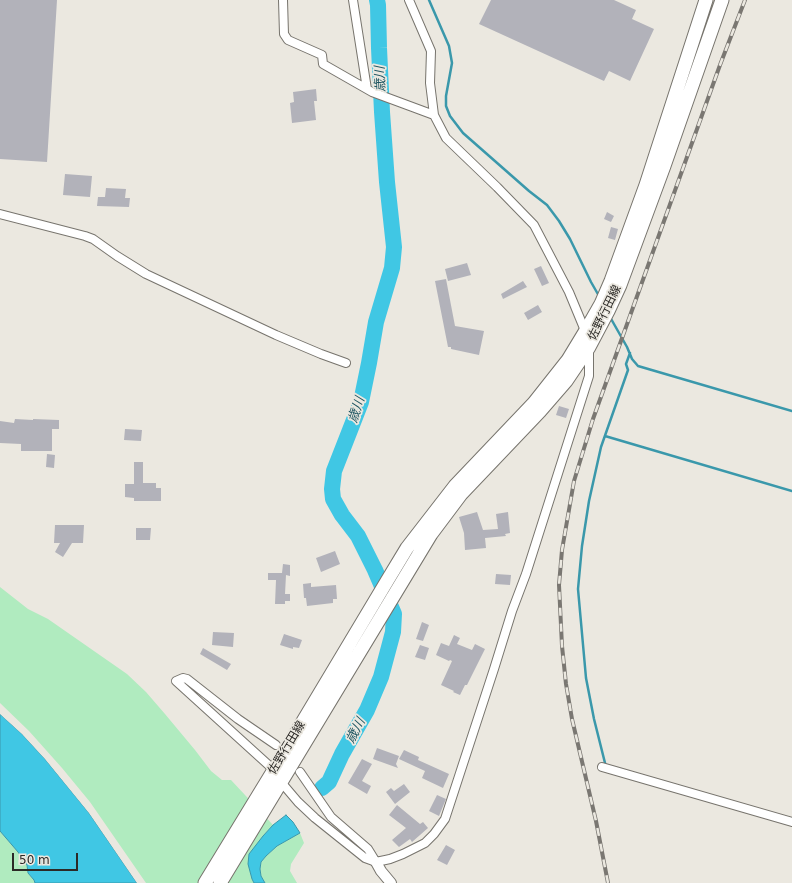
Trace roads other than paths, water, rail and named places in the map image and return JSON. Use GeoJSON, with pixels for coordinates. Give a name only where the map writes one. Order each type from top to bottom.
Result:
{"type":"FeatureCollection","features":[{"type":"Feature","properties":{"kind":"main road","name":"佐野行田線"},"geometry":{"type":"LineString","coordinates":[[205,883],[407,548],[455,486],[534,403],[568,360],[601,304],[638,207],[705,0]]}},
{"type":"Feature","properties":{"kind":"main road","name":"佐野行田線"},"geometry":{"type":"LineString","coordinates":[[220,883],[431,534],[461,494],[540,411],[566,381],[589,347],[620,285],[721,4]]}},
{"type":"Feature","properties":{"kind":"street"},"geometry":{"type":"LineString","coordinates":[[283,0],[284,34],[288,40],[322,55],[323,64],[369,90],[434,115]]}},
{"type":"Feature","properties":{"kind":"street"},"geometry":{"type":"LineString","coordinates":[[353,0],[369,90]]}},
{"type":"Feature","properties":{"kind":"street"},"geometry":{"type":"LineString","coordinates":[[281,782],[298,802],[315,818],[365,858],[376,862],[390,859],[425,843],[434,834],[445,818],[590,376],[589,347],[585,332],[569,292],[534,225],[446,138],[434,115],[430,83],[431,51],[410,0]]}},
{"type":"Feature","properties":{"kind":"street"},"geometry":{"type":"LineString","coordinates":[[705,0],[721,4]]}},
{"type":"Feature","properties":{"kind":"street"},"geometry":{"type":"LineString","coordinates":[[0,214],[89,238],[146,274],[276,336],[346,363]]}},
{"type":"Feature","properties":{"kind":"street"},"geometry":{"type":"LineString","coordinates":[[274,770],[176,681],[183,678],[187,680],[238,719],[276,745]]}},
{"type":"Feature","properties":{"kind":"street"},"geometry":{"type":"LineString","coordinates":[[602,767],[792,822]]}},
{"type":"Feature","properties":{"kind":"street"},"geometry":{"type":"LineString","coordinates":[[300,772],[331,817],[368,849],[381,871],[391,883]]}},
{"type":"Feature","properties":{"kind":"water"},"geometry":{"type":"Polygon","coordinates":[[[0,714],[22,734],[45,759],[89,813],[137,883],[35,883],[28,873],[27,865],[0,831],[0,714]]]}},
{"type":"Feature","properties":{"kind":"water"},"geometry":{"type":"Polygon","coordinates":[[[286,815],[293,822],[300,833],[277,846],[266,856],[261,862],[260,869],[261,876],[265,883],[254,883],[248,864],[249,854],[273,825],[286,815]]]}},
{"type":"Feature","properties":{"kind":"waterway","name":"歳川"},"geometry":{"type":"LineString","coordinates":[[322,788],[329,782],[342,754],[367,710],[381,677],[393,632],[394,614],[358,536],[342,515],[333,499],[332,489],[334,471],[361,402],[376,322],[392,268],[394,247],[387,182],[382,112],[377,0]]}},
{"type":"Feature","properties":{"kind":"waterway"},"geometry":{"type":"LineString","coordinates":[[429,0],[449,46],[452,63],[446,96],[446,106],[450,116],[463,133],[547,205],[570,239],[599,296]]}},
{"type":"Feature","properties":{"kind":"waterway"},"geometry":{"type":"LineString","coordinates":[[610,317],[632,359],[638,366],[792,411]]}},
{"type":"Feature","properties":{"kind":"waterway"},"geometry":{"type":"LineString","coordinates":[[606,767],[586,678],[578,589],[582,546],[589,501],[601,447],[628,370],[626,364],[630,353]]}},
{"type":"Feature","properties":{"kind":"waterway"},"geometry":{"type":"LineString","coordinates":[[605,436],[792,491]]}},
{"type":"Feature","properties":{"kind":"railway"},"geometry":{"type":"LineString","coordinates":[[608,883],[596,821],[572,719],[566,684],[562,646],[559,585],[562,550],[574,481],[593,419],[720,65],[745,0]]}}]}
